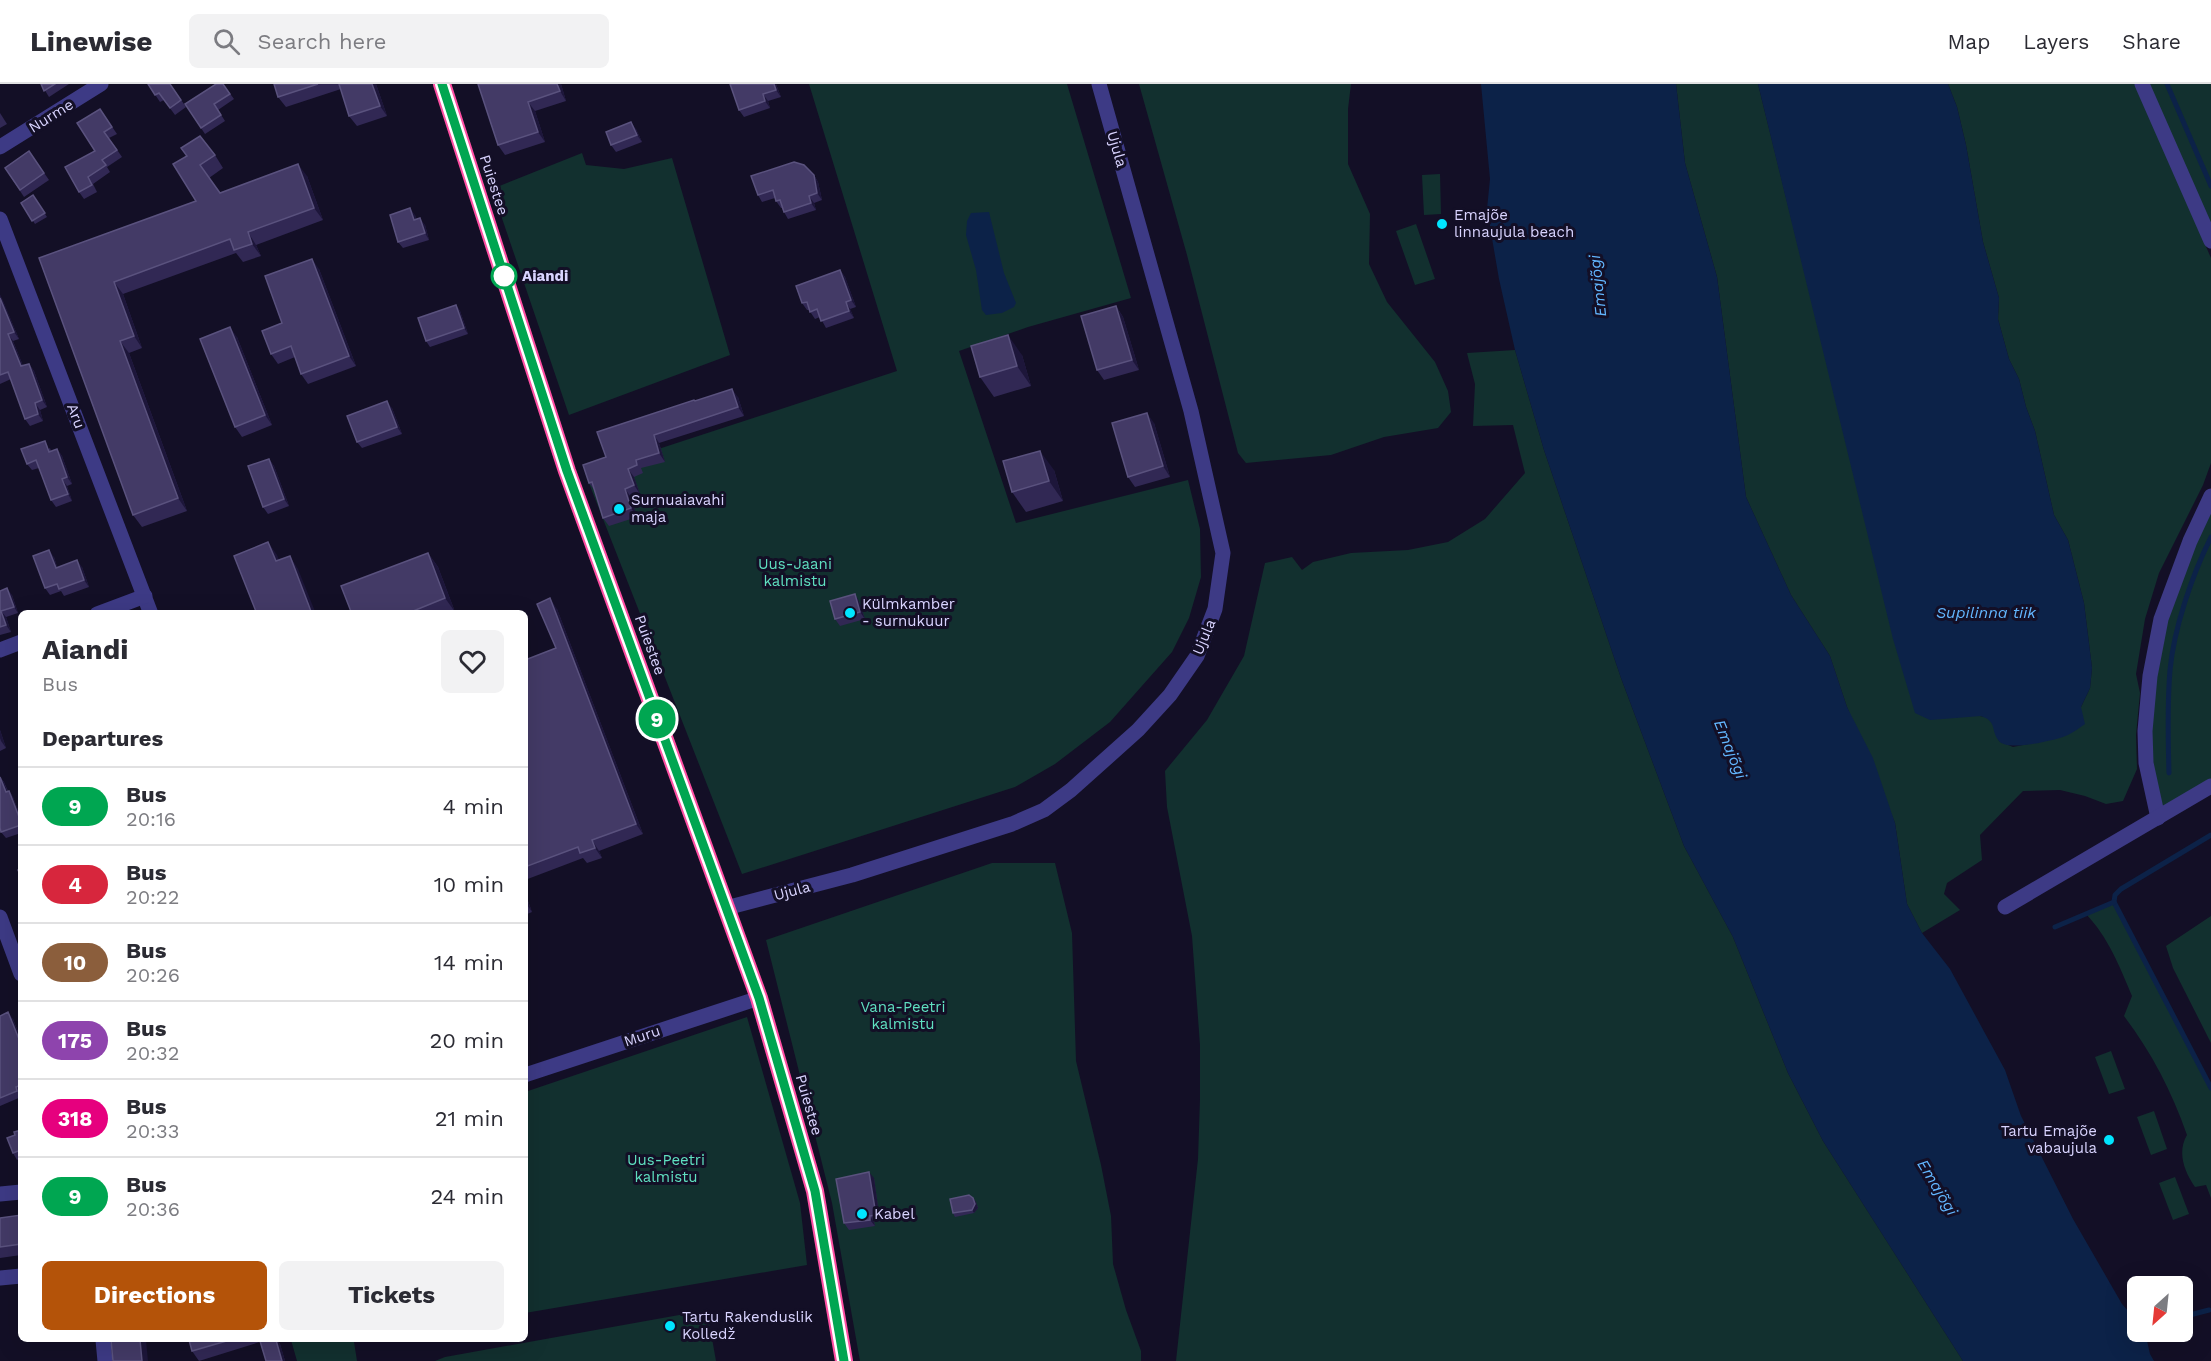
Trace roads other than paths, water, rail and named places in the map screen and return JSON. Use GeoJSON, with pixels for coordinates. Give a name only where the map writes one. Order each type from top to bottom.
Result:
{"type":"FeatureCollection","features":[{"type":"Feature","properties":{"kind":"highway","name":"Puiestee"},"geometry":{"type":"LineString","coordinates":[[442,84],[567,471],[759,998],[815,1191],[844,1361]]}},
{"type":"Feature","properties":{"kind":"street","name":"Nurme"},"geometry":{"type":"LineString","coordinates":[[0,147],[100,84]]}},
{"type":"Feature","properties":{"kind":"street","name":"Ujula"},"geometry":{"type":"LineString","coordinates":[[726,908],[852,875],[1012,824],[1044,810],[1071,790],[1138,730],[1170,696],[1197,656],[1215,609],[1223,553],[1191,411],[1099,84]]}},
{"type":"Feature","properties":{"kind":"street"},"geometry":{"type":"LineString","coordinates":[[2142,84],[2211,241]]}},
{"type":"Feature","properties":{"kind":"street","name":"Aru"},"geometry":{"type":"LineString","coordinates":[[0,219],[150,610]]}},
{"type":"Feature","properties":{"kind":"street"},"geometry":{"type":"LineString","coordinates":[[2158,818],[2146,763],[2145,731],[2150,676],[2161,619],[2190,541],[2211,496]]}},
{"type":"Feature","properties":{"kind":"street"},"geometry":{"type":"LineString","coordinates":[[108,610],[145,596]]}},
{"type":"Feature","properties":{"kind":"street"},"geometry":{"type":"LineString","coordinates":[[0,650],[18,643]]}},
{"type":"Feature","properties":{"kind":"street"},"geometry":{"type":"LineString","coordinates":[[2005,907],[2211,786]]}},
{"type":"Feature","properties":{"kind":"street"},"geometry":{"type":"LineString","coordinates":[[0,917],[18,966]]}},
{"type":"Feature","properties":{"kind":"street","name":"Muru"},"geometry":{"type":"LineString","coordinates":[[528,1074],[759,998]]}},
{"type":"Feature","properties":{"kind":"street"},"geometry":{"type":"LineString","coordinates":[[0,1194],[18,1192]]}},
{"type":"Feature","properties":{"kind":"street"},"geometry":{"type":"LineString","coordinates":[[0,1278],[18,1276]]}},
{"type":"Feature","properties":{"kind":"street"},"geometry":{"type":"LineString","coordinates":[[103,1342],[105,1361]]}},
{"type":"Feature","properties":{"kind":"water","name":"Emajõgi"},"geometry":{"type":"Polygon","coordinates":[[[1481,84],[1676,84],[1685,163],[1717,277],[1746,497],[1791,595],[1830,656],[1847,707],[1873,758],[1895,823],[1907,904],[1922,933],[1950,969],[2005,1070],[2021,1116],[2073,1219],[2127,1310],[2127,1342],[2147,1342],[2154,1361],[1963,1361],[1823,1141],[1788,1073],[1733,937],[1684,846],[1621,678],[1544,450],[1515,350],[1499,279],[1487,209],[1490,179],[1481,84]]]}},
{"type":"Feature","properties":{"kind":"water","name":"Supilinna tiik"},"geometry":{"type":"Polygon","coordinates":[[[1758,84],[1948,84],[1957,107],[1983,242],[1999,298],[1998,319],[2009,359],[2019,379],[2035,431],[2054,515],[2068,540],[2084,603],[2092,668],[2090,688],[2081,707],[2085,724],[2068,735],[2043,742],[2021,745],[2004,744],[1999,741],[1990,721],[1981,716],[1930,720],[1915,713],[1893,639],[1758,84]]]}},
{"type":"Feature","properties":{"kind":"water"},"geometry":{"type":"Polygon","coordinates":[[[989,212],[1004,273],[1016,303],[1014,307],[1002,313],[986,315],[982,310],[976,270],[966,235],[967,221],[971,213],[989,212]]]}},
{"type":"Feature","properties":{"kind":"waterway"},"geometry":{"type":"LineString","coordinates":[[2167,84],[2211,186]]}},
{"type":"Feature","properties":{"kind":"waterway"},"geometry":{"type":"LineString","coordinates":[[2169,773],[2168,696],[2175,637],[2197,568],[2211,537]]}},
{"type":"Feature","properties":{"kind":"waterway"},"geometry":{"type":"LineString","coordinates":[[2211,835],[2121,889],[2115,895],[2114,902],[2211,1088]]}},
{"type":"Feature","properties":{"kind":"waterway"},"geometry":{"type":"LineString","coordinates":[[2055,927],[2114,902]]}},
{"type":"Feature","properties":{"kind":"waterway"},"geometry":{"type":"LineString","coordinates":[[2193,1314],[2209,1310]]}},
{"type":"Feature","properties":{"kind":"place","name":"Emajõe linnaujula beach"},"geometry":{"type":"Point","coordinates":[1442,224]}},
{"type":"Feature","properties":{"kind":"place","name":"Aiandi"},"geometry":{"type":"Point","coordinates":[504,276]}},
{"type":"Feature","properties":{"kind":"place","name":"Surnuaiavahi maja"},"geometry":{"type":"Point","coordinates":[619,509]}},
{"type":"Feature","properties":{"kind":"place","name":"Külmkamber - surnukuur"},"geometry":{"type":"Point","coordinates":[850,613]}},
{"type":"Feature","properties":{"kind":"place","name":"Tartu Emajõe vabaujula"},"geometry":{"type":"Point","coordinates":[2109,1140]}},
{"type":"Feature","properties":{"kind":"place","name":"Kabel"},"geometry":{"type":"Point","coordinates":[862,1214]}},
{"type":"Feature","properties":{"kind":"place","name":"Tartu Rakenduslik Kolledž"},"geometry":{"type":"Point","coordinates":[670,1326]}},
{"type":"Feature","properties":{"kind":"park label","name":"Uus-Jaani kalmistu"},"geometry":{"type":"Point","coordinates":[795,572]}},
{"type":"Feature","properties":{"kind":"park label","name":"Vana-Peetri kalmistu"},"geometry":{"type":"Point","coordinates":[903,1016]}},
{"type":"Feature","properties":{"kind":"park label","name":"Uus-Peetri kalmistu"},"geometry":{"type":"Point","coordinates":[666,1168]}}]}
